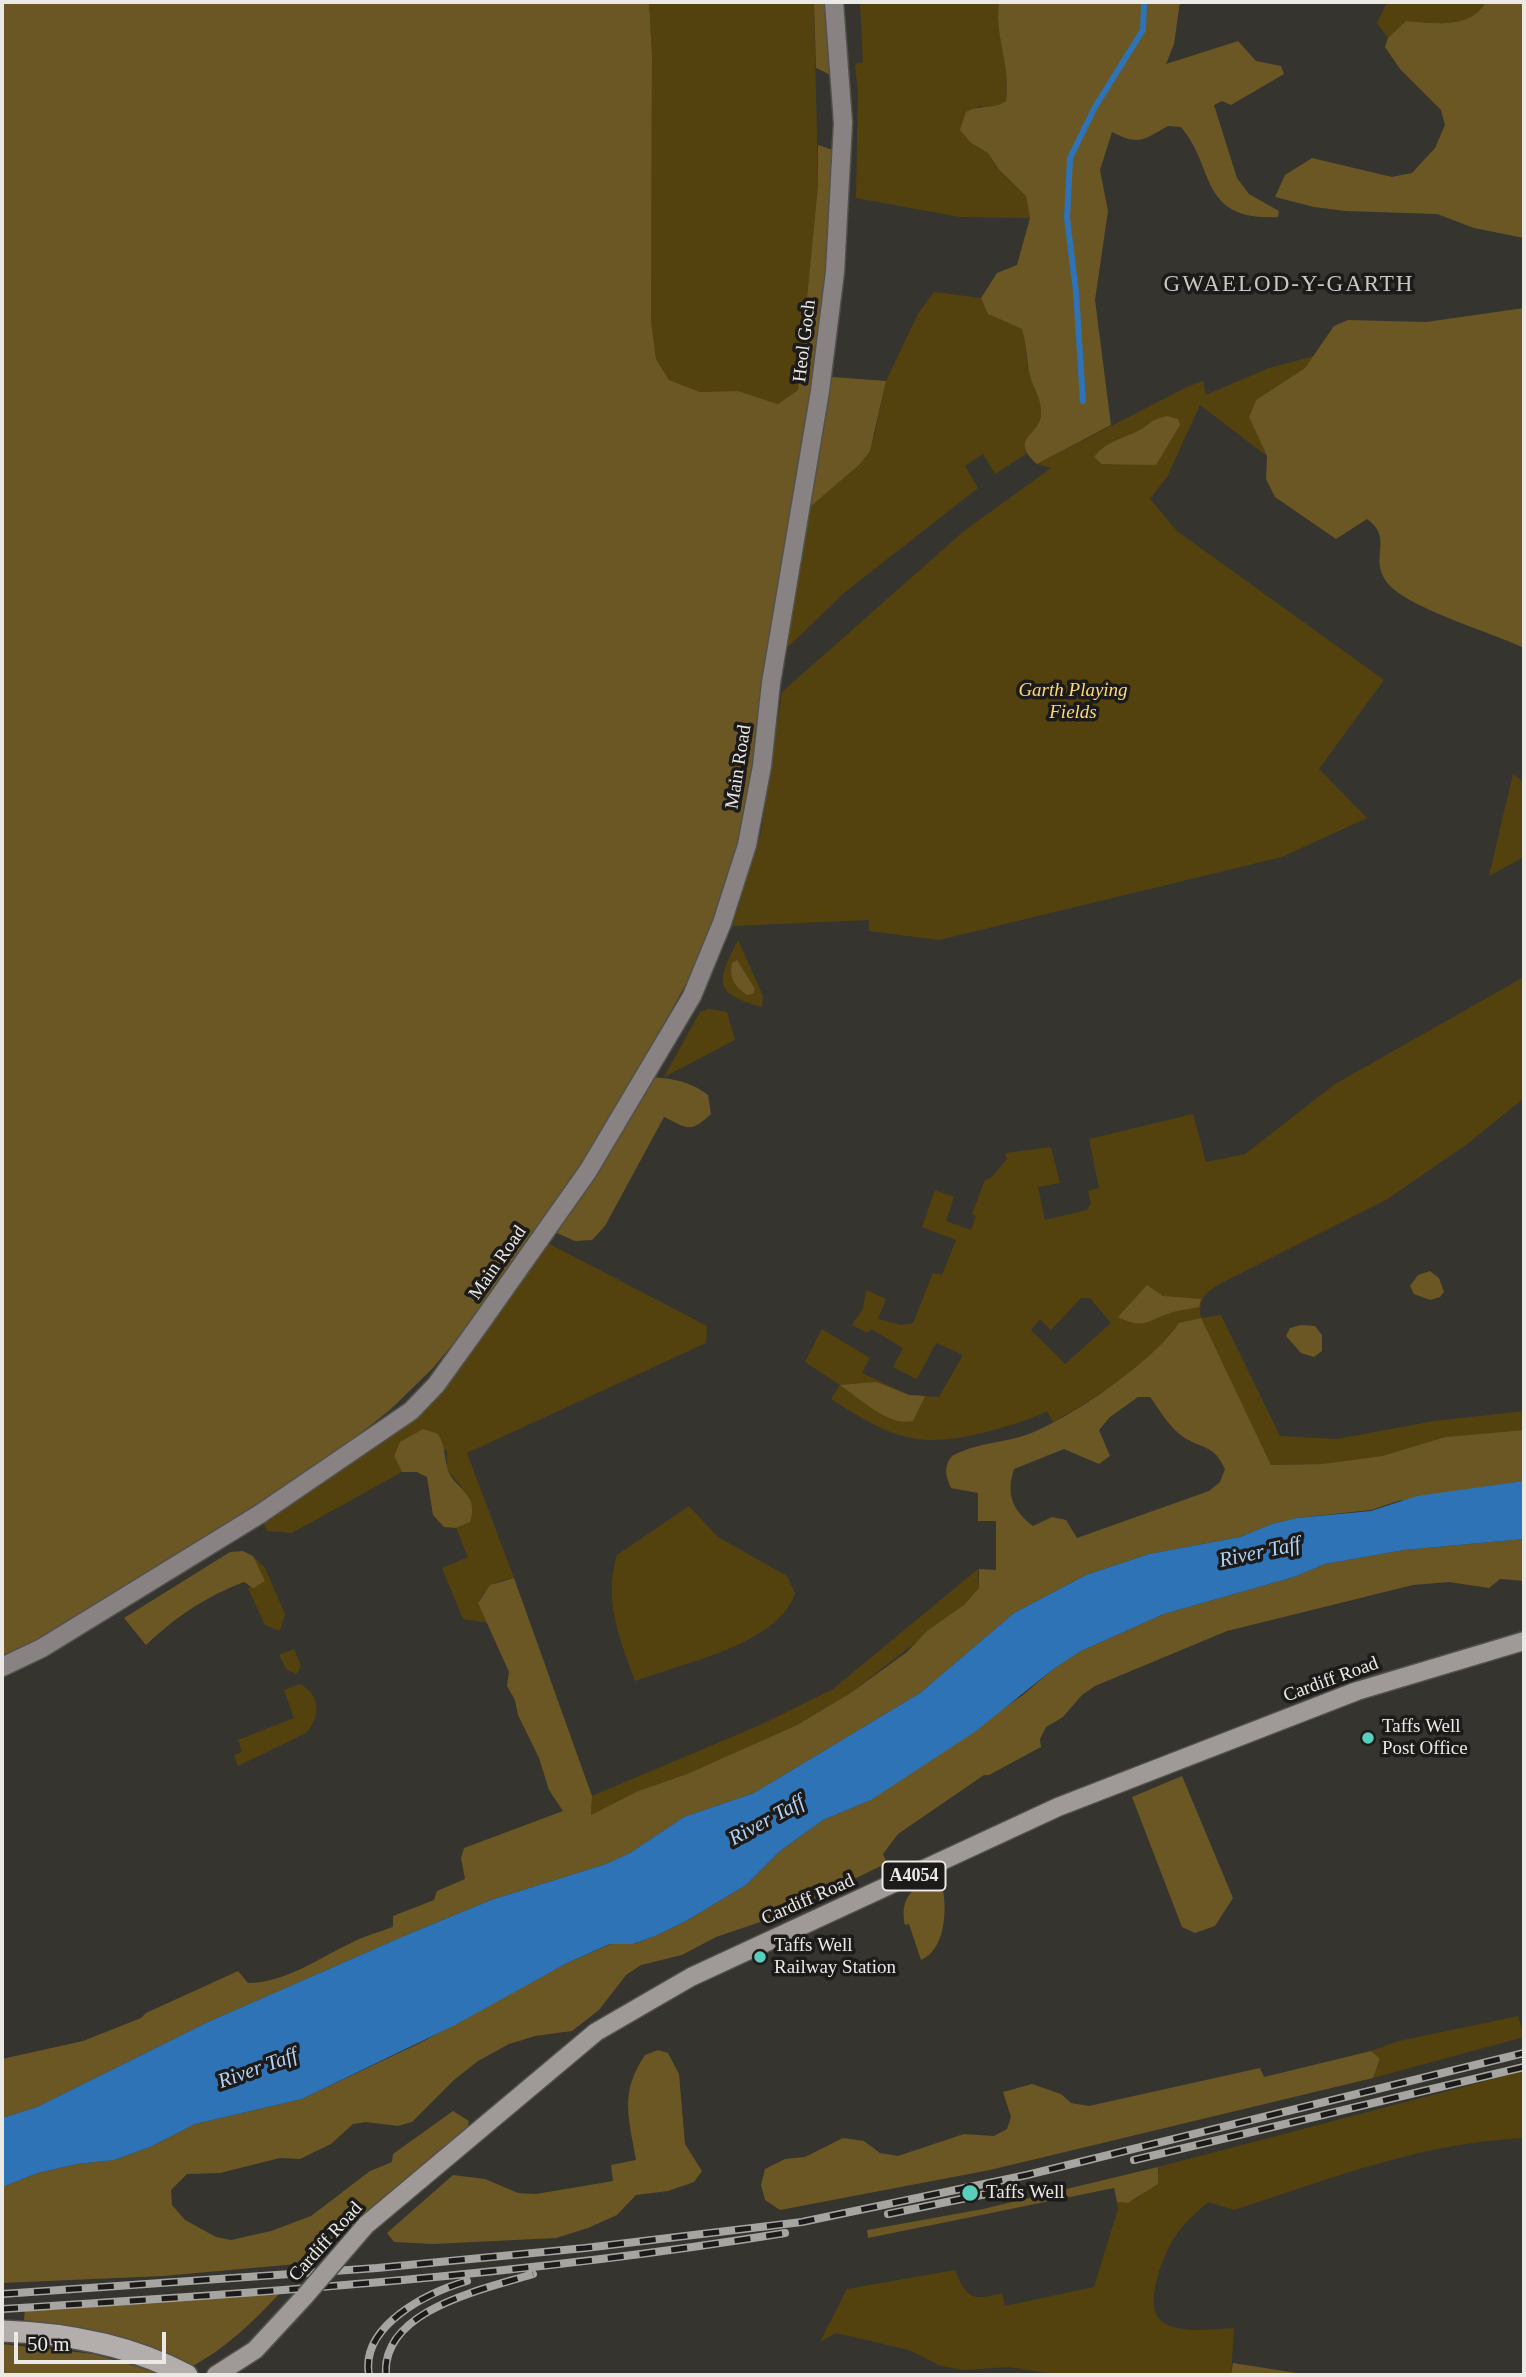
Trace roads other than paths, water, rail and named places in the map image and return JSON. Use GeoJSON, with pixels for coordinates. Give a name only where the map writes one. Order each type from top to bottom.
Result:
{"type":"FeatureCollection","features":[{"type":"Feature","properties":{"kind":"highway"},"geometry":{"type":"LineString","coordinates":[[2,2331],[61,2335],[105,2344],[147,2356],[187,2375]]}},
{"type":"Feature","properties":{"kind":"main road","name":"Cardiff Road"},"geometry":{"type":"LineString","coordinates":[[221,2373],[255,2350],[366,2225],[596,2032],[691,1977],[1058,1807],[1357,1691],[1524,1641]]}},
{"type":"Feature","properties":{"kind":"street","name":"Heol Goch"},"geometry":{"type":"LineString","coordinates":[[771,683],[820,391],[835,272],[843,123],[834,2]]}},
{"type":"Feature","properties":{"kind":"street","name":"Main Road"},"geometry":{"type":"LineString","coordinates":[[2,1667],[42,1648],[260,1514],[411,1411],[436,1385],[588,1171],[692,996],[722,923],[747,845],[762,766],[771,683]]}},
{"type":"Feature","properties":{"kind":"water","name":"River Taff"},"geometry":{"type":"Polygon","coordinates":[[[1524,1481],[1524,1539],[1404,1550],[1325,1564],[1294,1577],[1164,1614],[1081,1651],[1052,1670],[976,1731],[871,1800],[823,1820],[780,1851],[746,1885],[686,1921],[633,1944],[610,1944],[567,1963],[455,2025],[302,2099],[195,2124],[150,2147],[114,2160],[77,2164],[38,2173],[2,2187],[2,2118],[37,2107],[208,2022],[404,1936],[491,1900],[606,1864],[630,1853],[684,1817],[754,1793],[920,1693],[1014,1613],[1086,1575],[1149,1554],[1240,1537],[1272,1524],[1297,1518],[1371,1511],[1417,1496],[1524,1481]]]}},
{"type":"Feature","properties":{"kind":"waterway"},"geometry":{"type":"LineString","coordinates":[[1083,401],[1076,292],[1067,218],[1070,158],[1095,107],[1143,30],[1144,2]]}},
{"type":"Feature","properties":{"kind":"railway"},"geometry":{"type":"LineString","coordinates":[[2,2294],[377,2268],[585,2248],[802,2222],[1027,2175],[1524,2053]]}},
{"type":"Feature","properties":{"kind":"railway"},"geometry":{"type":"LineString","coordinates":[[1134,2160],[1524,2067]]}},
{"type":"Feature","properties":{"kind":"railway"},"geometry":{"type":"LineString","coordinates":[[888,2214],[991,2193]]}},
{"type":"Feature","properties":{"kind":"railway"},"geometry":{"type":"LineString","coordinates":[[2,2309],[395,2281],[688,2248],[785,2233]]}},
{"type":"Feature","properties":{"kind":"railway"},"geometry":{"type":"LineString","coordinates":[[386,2375],[389,2352],[400,2333],[418,2318],[465,2295],[533,2274]]}},
{"type":"Feature","properties":{"kind":"railway"},"geometry":{"type":"LineString","coordinates":[[369,2375],[369,2357],[375,2341],[386,2326],[417,2302],[467,2281]]}},
{"type":"Feature","properties":{"kind":"place","name":"Taffs Well Post Office"},"geometry":{"type":"Point","coordinates":[1368,1738]}},
{"type":"Feature","properties":{"kind":"place","name":"Taffs Well Railway Station"},"geometry":{"type":"Point","coordinates":[760,1957]}},
{"type":"Feature","properties":{"kind":"place","name":"Taffs Well"},"geometry":{"type":"Point","coordinates":[970,2193]}},
{"type":"Feature","properties":{"kind":"district","name":"GWAELOD-Y-GARTH"},"geometry":{"type":"Point","coordinates":[1289,285]}},
{"type":"Feature","properties":{"kind":"park label","name":"Garth Playing Fields"},"geometry":{"type":"Point","coordinates":[1073,702]}}]}
